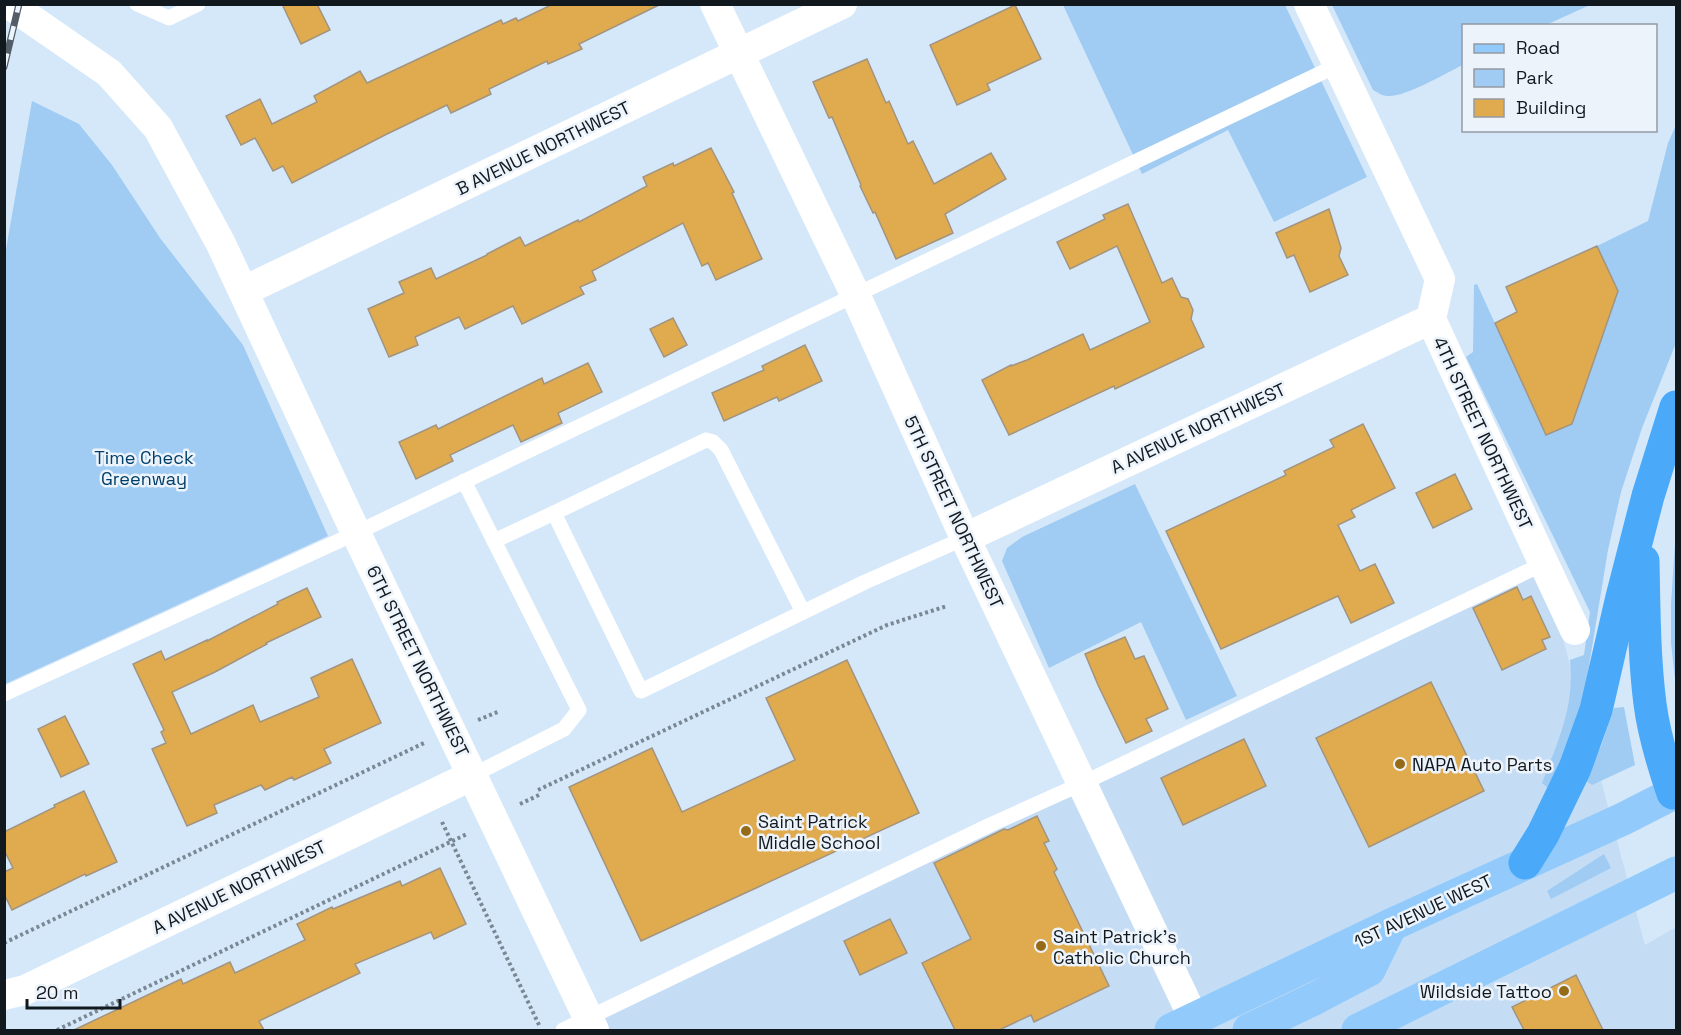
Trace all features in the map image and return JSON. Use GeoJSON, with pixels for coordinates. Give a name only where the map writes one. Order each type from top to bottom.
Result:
{"type":"FeatureCollection","features":[{"type":"Feature","properties":{"kind":"highway"},"geometry":{"type":"LineString","coordinates":[[1525,863],[1543,834],[1586,742],[1596,710],[1651,485],[1677,407]]}},
{"type":"Feature","properties":{"kind":"highway"},"geometry":{"type":"LineString","coordinates":[[1642,523],[1645,650],[1650,705],[1657,743],[1675,793]]}},
{"type":"Feature","properties":{"kind":"main road","name":"1ST AVENUE WEST"},"geometry":{"type":"LineString","coordinates":[[1182,1025],[1675,793]]}},
{"type":"Feature","properties":{"kind":"main road"},"geometry":{"type":"LineString","coordinates":[[1359,1030],[1677,873]]}},
{"type":"Feature","properties":{"kind":"main road"},"geometry":{"type":"LineString","coordinates":[[1249,1030],[1369,970],[1391,925]]}},
{"type":"Feature","properties":{"kind":"street","name":"6TH STREET NORTHWEST"},"geometry":{"type":"LineString","coordinates":[[9,4],[109,73],[159,128],[244,291],[473,775],[582,1026]]}},
{"type":"Feature","properties":{"kind":"street","name":"5TH STREET NORTHWEST"},"geometry":{"type":"LineString","coordinates":[[715,4],[855,294],[965,538],[1081,784],[1182,1025]]}},
{"type":"Feature","properties":{"kind":"street","name":"B AVENUE NORTHWEST"},"geometry":{"type":"LineString","coordinates":[[244,291],[842,4]]}},
{"type":"Feature","properties":{"kind":"street","name":"4TH STREET NORTHWEST"},"geometry":{"type":"LineString","coordinates":[[1309,4],[1440,279],[1431,319],[1575,630]]}},
{"type":"Feature","properties":{"kind":"street","name":"A AVENUE NORTHWEST"},"geometry":{"type":"LineString","coordinates":[[965,538],[1431,319]]}},
{"type":"Feature","properties":{"kind":"street","name":"A AVENUE NORTHWEST"},"geometry":{"type":"LineString","coordinates":[[4,995],[25,990],[473,775]]}},
{"type":"Feature","properties":{"kind":"lane"},"geometry":{"type":"LineString","coordinates":[[137,4],[168,18],[198,4]]}},
{"type":"Feature","properties":{"kind":"lane"},"geometry":{"type":"LineString","coordinates":[[4,694],[357,533],[1338,65]]}},
{"type":"Feature","properties":{"kind":"lane"},"geometry":{"type":"LineString","coordinates":[[494,541],[706,440],[713,442],[721,450],[803,612]]}},
{"type":"Feature","properties":{"kind":"lane"},"geometry":{"type":"LineString","coordinates":[[464,482],[579,710],[564,729],[473,775]]}},
{"type":"Feature","properties":{"kind":"lane"},"geometry":{"type":"LineString","coordinates":[[554,513],[641,691],[865,582],[965,538]]}},
{"type":"Feature","properties":{"kind":"lane"},"geometry":{"type":"LineString","coordinates":[[582,1026],[990,825],[1543,564]]}},
{"type":"Feature","properties":{"kind":"path"},"geometry":{"type":"LineString","coordinates":[[514,807],[538,793],[887,625],[947,606]]}},
{"type":"Feature","properties":{"kind":"path"},"geometry":{"type":"LineString","coordinates":[[474,722],[500,711]]}},
{"type":"Feature","properties":{"kind":"path"},"geometry":{"type":"LineString","coordinates":[[4,943],[428,741]]}},
{"type":"Feature","properties":{"kind":"path"},"geometry":{"type":"LineString","coordinates":[[440,816],[542,1030]]}},
{"type":"Feature","properties":{"kind":"path"},"geometry":{"type":"LineString","coordinates":[[57,1030],[473,831]]}},
{"type":"Feature","properties":{"kind":"shaded area"},"geometry":{"type":"Polygon","coordinates":[[[1543,564],[1645,945],[1676,927],[1676,1030],[566,1030],[1543,564]]]}},
{"type":"Feature","properties":{"kind":"green space"},"geometry":{"type":"Polygon","coordinates":[[[1063,5],[1285,5],[1367,177],[1274,222],[1228,130],[1142,174],[1063,5]]]}},
{"type":"Feature","properties":{"kind":"green space"},"geometry":{"type":"Polygon","coordinates":[[[1332,5],[1590,5],[1548,24],[1462,24],[1462,65],[1414,89],[1394,96],[1381,95],[1373,90],[1332,5]]]}},
{"type":"Feature","properties":{"kind":"green space","name":"Time Check Greenway"},"geometry":{"type":"Polygon","coordinates":[[[32,101],[79,124],[112,165],[160,238],[243,345],[328,536],[5,684],[5,255],[32,101]]]}},
{"type":"Feature","properties":{"kind":"green space"},"geometry":{"type":"Polygon","coordinates":[[[1676,125],[1676,343],[1642,428],[1621,492],[1608,550],[1585,690],[1575,735],[1548,788],[1542,783],[1568,708],[1570,660],[1584,655],[1590,612],[1466,357],[1473,352],[1474,285],[1477,284],[1546,435],[1572,424],[1618,291],[1597,246],[1648,221],[1668,143],[1676,125]]]}},
{"type":"Feature","properties":{"kind":"green space"},"geometry":{"type":"Polygon","coordinates":[[[1135,484],[1237,696],[1186,720],[1141,622],[1049,668],[1002,561],[1007,548],[1022,537],[1135,484]]]}},
{"type":"Feature","properties":{"kind":"green space"},"geometry":{"type":"Polygon","coordinates":[[[1676,528],[1676,688],[1671,643],[1671,604],[1676,528]]]}},
{"type":"Feature","properties":{"kind":"green space"},"geometry":{"type":"Polygon","coordinates":[[[1624,707],[1635,765],[1592,785],[1585,780],[1601,746],[1614,708],[1624,707]]]}},
{"type":"Feature","properties":{"kind":"green space"},"geometry":{"type":"Polygon","coordinates":[[[1604,854],[1611,868],[1551,899],[1547,891],[1604,854]]]}},
{"type":"Feature","properties":{"kind":"building"},"geometry":{"type":"Polygon","coordinates":[[[282,4],[317,4],[330,30],[301,44],[282,4]]]}},
{"type":"Feature","properties":{"kind":"building"},"geometry":{"type":"Polygon","coordinates":[[[553,4],[661,4],[579,44],[582,49],[548,64],[547,61],[489,89],[491,94],[451,113],[447,105],[292,183],[283,166],[273,171],[255,138],[241,145],[226,116],[260,99],[272,124],[317,102],[314,96],[360,71],[367,83],[501,20],[503,24],[516,18],[518,21],[553,4]]]}},
{"type":"Feature","properties":{"kind":"building"},"geometry":{"type":"Polygon","coordinates":[[[1015,5],[1041,59],[987,84],[990,90],[957,105],[930,45],[1015,5]]]}},
{"type":"Feature","properties":{"kind":"building"},"geometry":{"type":"Polygon","coordinates":[[[867,59],[886,103],[889,101],[908,144],[913,141],[934,184],[991,153],[1006,179],[945,214],[953,233],[896,259],[875,212],[873,213],[860,186],[832,117],[829,118],[813,82],[867,59]]]}},
{"type":"Feature","properties":{"kind":"building"},"geometry":{"type":"Polygon","coordinates":[[[711,148],[734,192],[732,193],[762,259],[716,280],[708,263],[702,266],[683,223],[592,271],[596,280],[580,287],[584,294],[522,324],[513,306],[465,329],[459,317],[415,337],[418,345],[389,357],[368,309],[404,293],[399,282],[431,268],[436,279],[520,237],[525,246],[578,220],[579,222],[647,186],[643,177],[673,163],[674,166],[711,148]]]}},
{"type":"Feature","properties":{"kind":"building"},"geometry":{"type":"Polygon","coordinates":[[[1128,204],[1162,283],[1172,278],[1181,297],[1188,299],[1193,310],[1191,319],[1204,347],[1009,435],[982,380],[1083,334],[1090,350],[1150,322],[1117,246],[1070,269],[1057,242],[1105,219],[1103,215],[1128,204]]]}},
{"type":"Feature","properties":{"kind":"building"},"geometry":{"type":"Polygon","coordinates":[[[1329,209],[1341,248],[1339,256],[1348,275],[1310,292],[1294,255],[1287,258],[1276,233],[1329,209]]]}},
{"type":"Feature","properties":{"kind":"building"},"geometry":{"type":"Polygon","coordinates":[[[1597,246],[1618,291],[1572,424],[1546,435],[1495,323],[1517,312],[1506,287],[1597,246]]]}},
{"type":"Feature","properties":{"kind":"building"},"geometry":{"type":"Polygon","coordinates":[[[673,318],[687,345],[664,357],[650,329],[673,318]]]}},
{"type":"Feature","properties":{"kind":"building"},"geometry":{"type":"Polygon","coordinates":[[[805,345],[822,381],[779,401],[777,397],[724,421],[712,393],[764,370],[762,366],[805,345]]]}},
{"type":"Feature","properties":{"kind":"building"},"geometry":{"type":"Polygon","coordinates":[[[588,363],[602,392],[558,413],[562,423],[521,442],[513,425],[450,455],[453,461],[416,479],[399,442],[436,425],[438,429],[542,378],[544,384],[588,363]]]}},
{"type":"Feature","properties":{"kind":"building"},"geometry":{"type":"Polygon","coordinates":[[[1363,424],[1395,488],[1351,510],[1355,517],[1338,525],[1360,571],[1375,564],[1394,603],[1351,623],[1338,596],[1221,649],[1166,531],[1286,475],[1284,471],[1334,447],[1330,440],[1363,424]]]}},
{"type":"Feature","properties":{"kind":"building"},"geometry":{"type":"Polygon","coordinates":[[[1455,474],[1472,509],[1433,528],[1416,493],[1455,474]]]}},
{"type":"Feature","properties":{"kind":"building"},"geometry":{"type":"Polygon","coordinates":[[[1517,587],[1523,600],[1531,596],[1550,637],[1542,640],[1546,649],[1502,670],[1473,608],[1517,587]]]}},
{"type":"Feature","properties":{"kind":"building"},"geometry":{"type":"Polygon","coordinates":[[[307,588],[321,617],[172,692],[191,734],[253,705],[260,722],[319,697],[311,678],[352,659],[381,723],[324,749],[331,763],[294,780],[292,777],[265,790],[261,785],[214,805],[217,813],[187,826],[152,749],[166,743],[161,732],[164,730],[133,664],[161,651],[165,660],[207,641],[307,588]]]}},
{"type":"Feature","properties":{"kind":"building"},"geometry":{"type":"Polygon","coordinates":[[[1125,637],[1135,659],[1144,656],[1168,709],[1146,719],[1152,731],[1126,743],[1085,654],[1125,637]]]}},
{"type":"Feature","properties":{"kind":"building"},"geometry":{"type":"Polygon","coordinates":[[[847,660],[919,813],[641,941],[569,787],[652,748],[682,812],[795,760],[766,698],[847,660]]]}},
{"type":"Feature","properties":{"kind":"building","name":"NAPA Auto Parts"},"geometry":{"type":"Polygon","coordinates":[[[1431,682],[1484,791],[1369,847],[1316,738],[1431,682]]]}},
{"type":"Feature","properties":{"kind":"building"},"geometry":{"type":"Polygon","coordinates":[[[65,716],[89,764],[61,777],[38,729],[65,716]]]}},
{"type":"Feature","properties":{"kind":"building"},"geometry":{"type":"Polygon","coordinates":[[[1244,739],[1266,786],[1183,825],[1161,778],[1244,739]]]}},
{"type":"Feature","properties":{"kind":"building"},"geometry":{"type":"Polygon","coordinates":[[[84,791],[117,862],[86,876],[85,874],[12,910],[4,894],[4,872],[13,868],[4,850],[4,832],[84,791]]]}},
{"type":"Feature","properties":{"kind":"building","name":"Saint Patrick's Catholic Church"},"geometry":{"type":"Polygon","coordinates":[[[1037,816],[1049,841],[1044,843],[1057,869],[1054,872],[1109,986],[1034,1022],[1031,1015],[999,1030],[955,1030],[922,963],[971,939],[934,863],[1004,829],[1008,830],[1037,816]]]}},
{"type":"Feature","properties":{"kind":"building"},"geometry":{"type":"Polygon","coordinates":[[[440,868],[466,924],[434,939],[431,932],[355,964],[360,973],[259,1021],[264,1030],[74,1030],[181,979],[183,984],[230,962],[235,973],[305,940],[297,924],[332,907],[333,909],[400,881],[402,886],[440,868]]]}},
{"type":"Feature","properties":{"kind":"building"},"geometry":{"type":"Polygon","coordinates":[[[890,919],[907,953],[860,975],[844,941],[890,919]]]}},
{"type":"Feature","properties":{"kind":"building","name":"Wildside Tattoo"},"geometry":{"type":"Polygon","coordinates":[[[1576,975],[1603,1030],[1524,1030],[1512,1007],[1576,975]]]}},
{"type":"Feature","properties":{"kind":"railway"},"geometry":{"type":"LineString","coordinates":[[4,67],[19,4]]}},
{"type":"Feature","properties":{"kind":"place","name":"NAPA Auto Parts"},"geometry":{"type":"Point","coordinates":[1400,764]}},
{"type":"Feature","properties":{"kind":"place","name":"Saint Patrick Middle School"},"geometry":{"type":"Point","coordinates":[746,831]}},
{"type":"Feature","properties":{"kind":"place","name":"Saint Patrick's Catholic Church"},"geometry":{"type":"Point","coordinates":[1041,946]}},
{"type":"Feature","properties":{"kind":"place","name":"Wildside Tattoo"},"geometry":{"type":"Point","coordinates":[1564,991]}}]}
